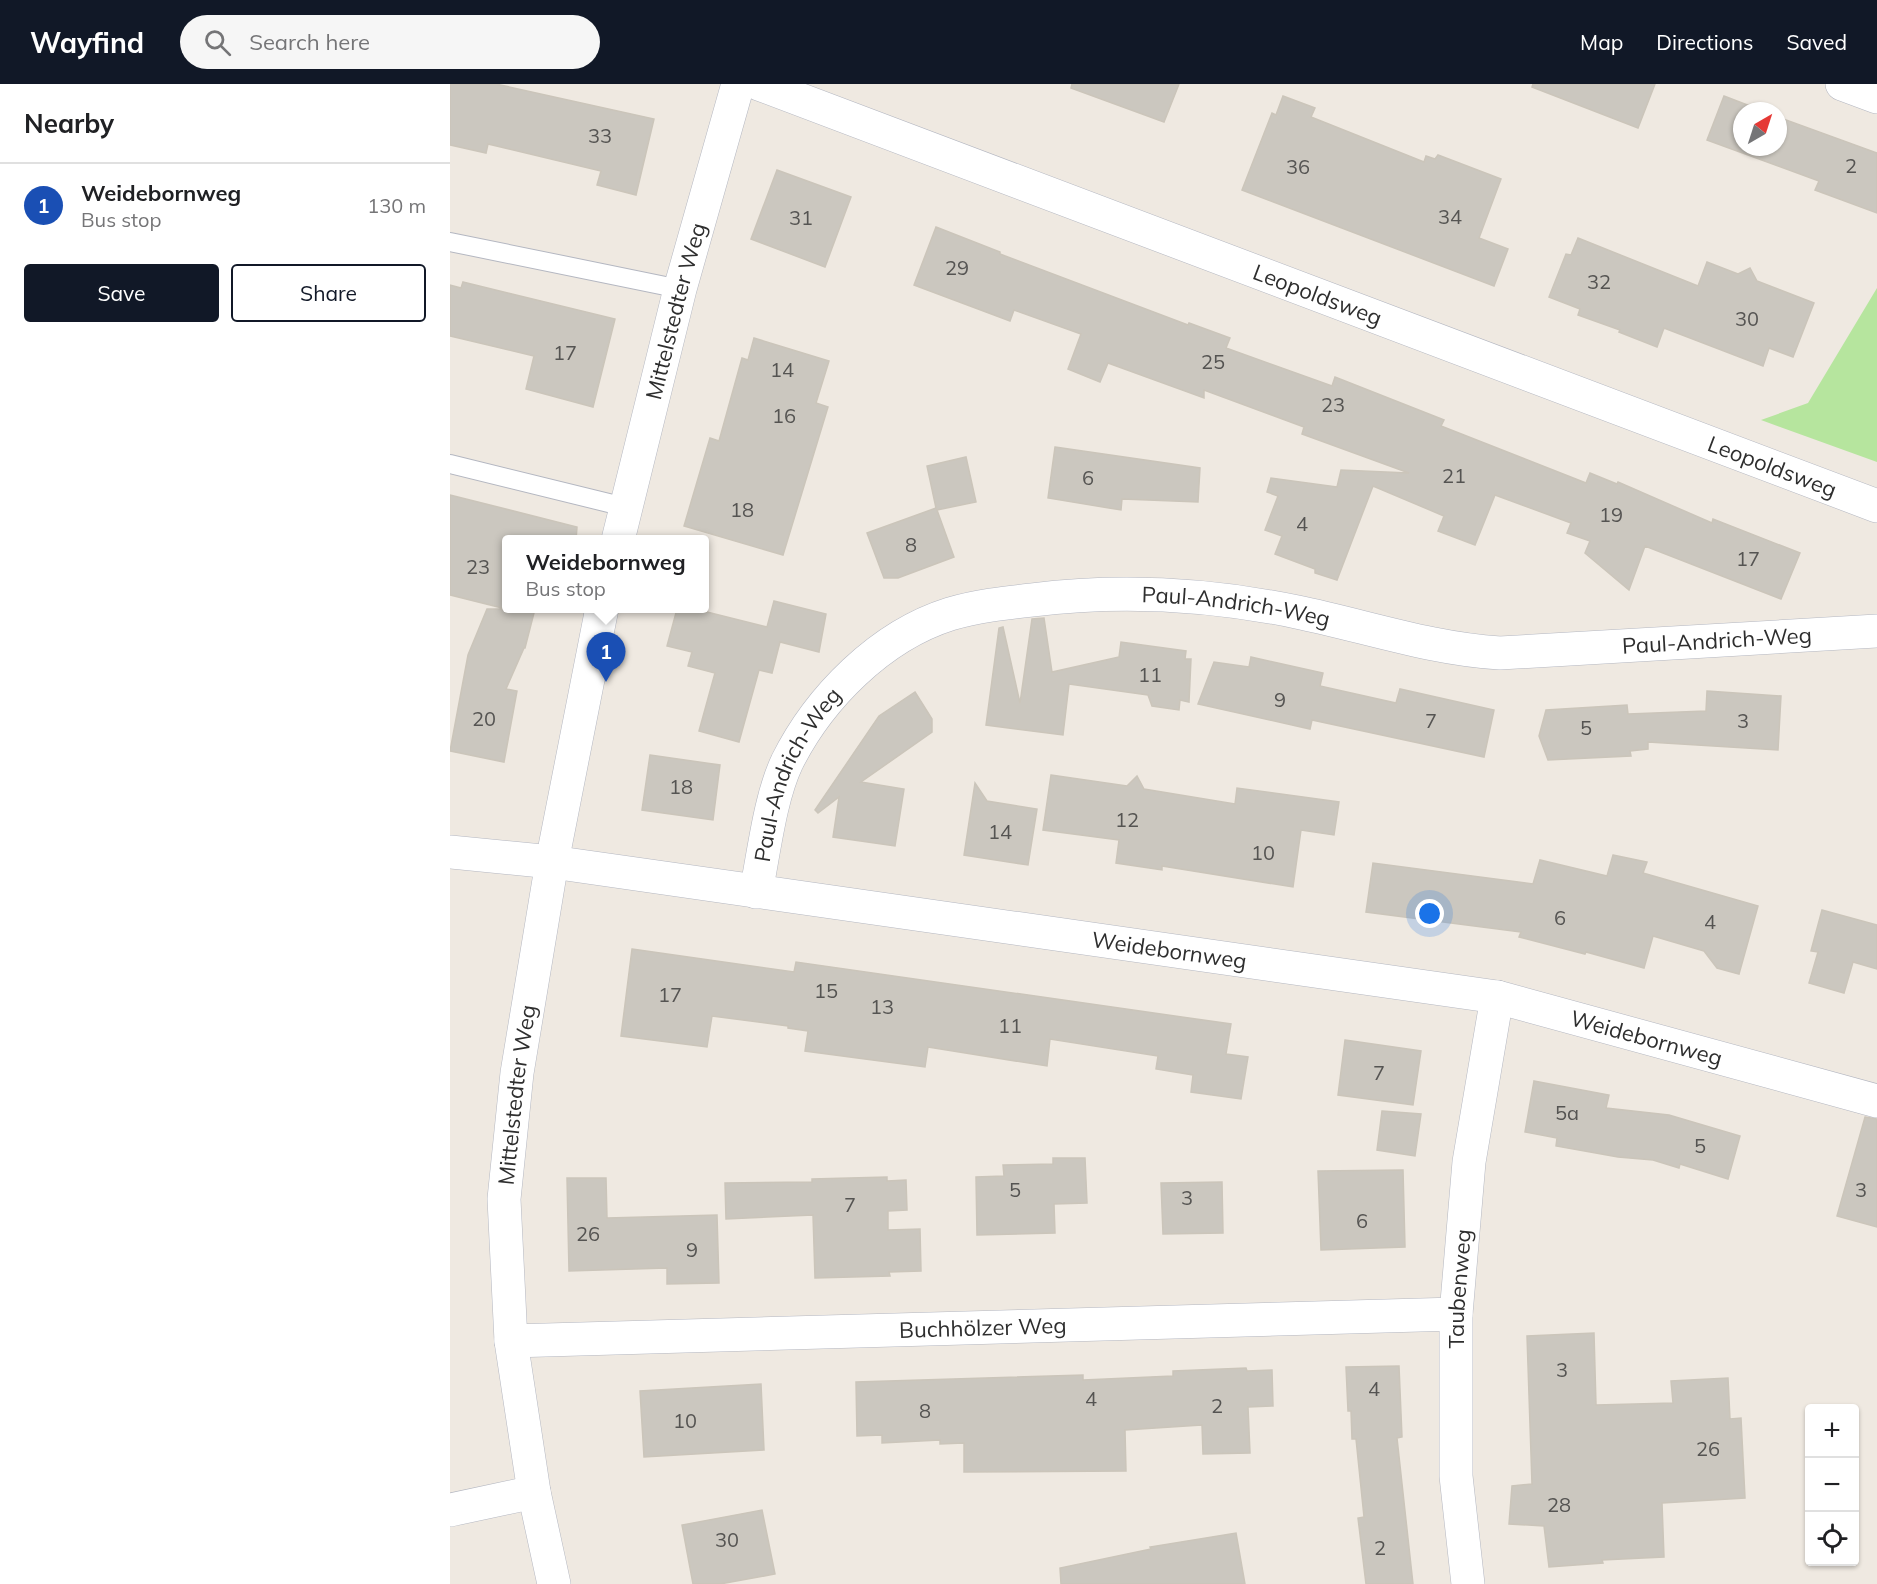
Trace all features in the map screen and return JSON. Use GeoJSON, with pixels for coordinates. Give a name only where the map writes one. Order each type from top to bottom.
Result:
{"type":"FeatureCollection","features":[{"type":"Feature","properties":{"kind":"street","name":"Mittelstedter Weg"},"geometry":{"type":"LineString","coordinates":[[619,535],[680,289],[738,84]]}},
{"type":"Feature","properties":{"kind":"street","name":"Leopoldsweg"},"geometry":{"type":"LineString","coordinates":[[759,84],[1877,506]]}},
{"type":"Feature","properties":{"kind":"street"},"geometry":{"type":"LineString","coordinates":[[1842,84],[1877,97]]}},
{"type":"Feature","properties":{"kind":"street","name":"Paul-Andrich-Weg"},"geometry":{"type":"LineString","coordinates":[[756,892],[773,808],[786,765],[802,735],[820,710],[852,676],[888,645],[914,630],[949,615],[980,607],[1050,597],[1116,593],[1215,599],[1296,612],[1469,651],[1500,653],[1877,630]]}},
{"type":"Feature","properties":{"kind":"street","name":"Mittelstedter Weg"},"geometry":{"type":"LineString","coordinates":[[554,1584],[534,1492],[511,1341],[504,1199],[517,1073],[552,862],[601,613]]}},
{"type":"Feature","properties":{"kind":"street","name":"Weidebornweg"},"geometry":{"type":"LineString","coordinates":[[450,852],[552,862],[1497,997],[1877,1101]]}},
{"type":"Feature","properties":{"kind":"street","name":"Taubenweg"},"geometry":{"type":"LineString","coordinates":[[1468,1584],[1456,1476],[1456,1314],[1469,1162],[1497,997]]}},
{"type":"Feature","properties":{"kind":"street","name":"Buchhölzer Weg"},"geometry":{"type":"LineString","coordinates":[[511,1341],[1456,1314]]}},
{"type":"Feature","properties":{"kind":"street"},"geometry":{"type":"LineString","coordinates":[[450,1510],[534,1492]]}},
{"type":"Feature","properties":{"kind":"lane"},"geometry":{"type":"LineString","coordinates":[[450,242],[680,289]]}},
{"type":"Feature","properties":{"kind":"lane"},"geometry":{"type":"LineString","coordinates":[[450,464],[625,507]]}},
{"type":"Feature","properties":{"kind":"green space"},"geometry":{"type":"Polygon","coordinates":[[[1877,288],[1877,462],[1761,420],[1808,403],[1877,288]]]}},
{"type":"Feature","properties":{"kind":"building"},"geometry":{"type":"Polygon","coordinates":[[[450,84],[496,84],[654,119],[636,195],[597,185],[601,171],[488,144],[486,153],[450,145],[450,84]]]}},
{"type":"Feature","properties":{"kind":"building"},"geometry":{"type":"Polygon","coordinates":[[[1072,84],[1179,84],[1164,122],[1071,88],[1072,84]]]}},
{"type":"Feature","properties":{"kind":"building"},"geometry":{"type":"Polygon","coordinates":[[[1533,84],[1655,84],[1638,128],[1532,87],[1533,84]]]}},
{"type":"Feature","properties":{"kind":"building"},"geometry":{"type":"Polygon","coordinates":[[[1283,96],[1315,108],[1311,117],[1424,162],[1426,156],[1435,159],[1438,155],[1501,179],[1479,238],[1508,249],[1494,286],[1242,190],[1272,113],[1276,115],[1283,96]]]}},
{"type":"Feature","properties":{"kind":"building"},"geometry":{"type":"Polygon","coordinates":[[[1724,96],[1740,102],[1733,102],[1733,150],[1707,140],[1724,96]]]}},
{"type":"Feature","properties":{"kind":"building"},"geometry":{"type":"Polygon","coordinates":[[[1787,120],[1877,153],[1877,213],[1815,190],[1819,181],[1751,156],[1787,156],[1787,120]]]}},
{"type":"Feature","properties":{"kind":"building"},"geometry":{"type":"Polygon","coordinates":[[[777,170],[851,197],[825,267],[751,239],[777,170]]]}},
{"type":"Feature","properties":{"kind":"building"},"geometry":{"type":"Polygon","coordinates":[[[936,227],[1000,252],[1000,254],[1188,325],[1189,323],[1230,338],[1226,348],[1332,386],[1335,377],[1444,420],[1441,426],[1586,483],[1590,473],[1617,484],[1618,482],[1712,523],[1713,519],[1800,553],[1781,599],[1645,546],[1629,590],[1585,553],[1590,541],[1567,533],[1571,523],[1495,495],[1475,545],[1438,531],[1444,516],[1373,486],[1337,580],[1315,573],[1315,569],[1275,554],[1282,536],[1265,530],[1278,496],[1267,492],[1271,478],[1337,487],[1341,470],[1409,473],[1302,434],[1304,427],[1204,390],[1204,398],[1108,363],[1100,382],[1068,369],[1081,334],[1014,310],[1010,321],[914,285],[936,227]]]}},
{"type":"Feature","properties":{"kind":"building"},"geometry":{"type":"Polygon","coordinates":[[[1578,238],[1698,286],[1707,262],[1738,274],[1750,268],[1757,281],[1814,303],[1793,357],[1769,348],[1763,366],[1664,328],[1657,347],[1619,332],[1620,330],[1578,315],[1580,309],[1549,297],[1566,254],[1571,255],[1578,238]]]}},
{"type":"Feature","properties":{"kind":"building"},"geometry":{"type":"Polygon","coordinates":[[[463,282],[615,319],[593,407],[526,389],[534,356],[450,336],[450,285],[461,288],[463,282]]]}},
{"type":"Feature","properties":{"kind":"building"},"geometry":{"type":"Polygon","coordinates":[[[754,338],[829,361],[816,403],[828,407],[783,555],[684,526],[710,438],[719,441],[742,358],[748,360],[754,338]]]}},
{"type":"Feature","properties":{"kind":"building"},"geometry":{"type":"Polygon","coordinates":[[[1055,447],[1200,468],[1198,502],[1122,499],[1121,510],[1048,498],[1055,447]]]}},
{"type":"Feature","properties":{"kind":"building"},"geometry":{"type":"Polygon","coordinates":[[[966,457],[976,502],[937,510],[954,557],[898,578],[884,578],[867,533],[936,508],[927,466],[966,457]]]}},
{"type":"Feature","properties":{"kind":"building"},"geometry":{"type":"Polygon","coordinates":[[[450,495],[577,527],[576,535],[502,535],[502,608],[450,595],[450,495]]]}},
{"type":"Feature","properties":{"kind":"building"},"geometry":{"type":"Polygon","coordinates":[[[774,601],[826,614],[819,652],[780,642],[772,673],[759,670],[739,742],[699,731],[715,673],[688,666],[692,652],[667,646],[676,613],[709,612],[767,627],[774,601]]]}},
{"type":"Feature","properties":{"kind":"building"},"geometry":{"type":"Polygon","coordinates":[[[487,609],[502,609],[502,613],[534,613],[525,648],[506,689],[517,691],[504,762],[450,751],[468,655],[487,609]]]}},
{"type":"Feature","properties":{"kind":"building"},"geometry":{"type":"Polygon","coordinates":[[[1044,618],[1052,672],[1119,657],[1121,642],[1186,651],[1185,659],[1191,659],[1189,702],[1180,700],[1179,710],[1152,706],[1148,695],[1069,684],[1063,735],[986,725],[999,628],[1003,627],[1020,703],[1032,619],[1044,618]]]}},
{"type":"Feature","properties":{"kind":"building"},"geometry":{"type":"Polygon","coordinates":[[[1251,657],[1323,673],[1320,686],[1396,703],[1400,689],[1494,710],[1484,757],[1312,720],[1310,729],[1198,704],[1214,662],[1249,667],[1251,657]]]}},
{"type":"Feature","properties":{"kind":"building"},"geometry":{"type":"Polygon","coordinates":[[[1707,691],[1781,696],[1778,750],[1648,742],[1648,749],[1630,751],[1631,756],[1548,760],[1539,736],[1546,710],[1627,705],[1628,714],[1706,711],[1707,691]]]}},
{"type":"Feature","properties":{"kind":"building"},"geometry":{"type":"Polygon","coordinates":[[[915,692],[932,719],[932,732],[861,782],[904,789],[895,846],[833,837],[839,797],[818,813],[815,810],[879,716],[915,692]]]}},
{"type":"Feature","properties":{"kind":"building"},"geometry":{"type":"Polygon","coordinates":[[[650,755],[720,765],[713,820],[642,810],[650,755]]]}},
{"type":"Feature","properties":{"kind":"building"},"geometry":{"type":"Polygon","coordinates":[[[1051,775],[1127,786],[1137,776],[1144,789],[1235,804],[1237,788],[1339,802],[1334,835],[1301,830],[1293,887],[1162,866],[1162,870],[1116,863],[1119,840],[1043,830],[1051,775]]]}},
{"type":"Feature","properties":{"kind":"building"},"geometry":{"type":"Polygon","coordinates":[[[975,783],[987,801],[1037,809],[1028,865],[964,855],[975,783]]]}},
{"type":"Feature","properties":{"kind":"building"},"geometry":{"type":"Polygon","coordinates":[[[1613,855],[1647,862],[1643,873],[1758,906],[1739,974],[1717,968],[1704,951],[1653,936],[1644,968],[1519,937],[1521,932],[1366,912],[1373,863],[1533,884],[1540,860],[1607,876],[1613,855]]]}},
{"type":"Feature","properties":{"kind":"building"},"geometry":{"type":"Polygon","coordinates":[[[1822,910],[1877,925],[1877,969],[1853,962],[1844,993],[1809,983],[1818,952],[1811,951],[1822,910]]]}},
{"type":"Feature","properties":{"kind":"building"},"geometry":{"type":"Polygon","coordinates":[[[632,949],[794,972],[796,962],[1231,1024],[1226,1054],[1248,1057],[1241,1099],[1191,1092],[1193,1075],[1156,1069],[1158,1056],[1050,1039],[1047,1066],[928,1047],[925,1067],[805,1051],[808,1031],[788,1028],[788,1026],[712,1016],[707,1047],[621,1036],[632,949]]]}},
{"type":"Feature","properties":{"kind":"building"},"geometry":{"type":"Polygon","coordinates":[[[1345,1040],[1421,1051],[1413,1105],[1338,1095],[1345,1040]]]}},
{"type":"Feature","properties":{"kind":"building"},"geometry":{"type":"Polygon","coordinates":[[[1534,1081],[1609,1095],[1606,1108],[1669,1115],[1740,1136],[1728,1179],[1680,1164],[1679,1168],[1653,1160],[1618,1157],[1556,1146],[1557,1138],[1525,1132],[1534,1081]]]}},
{"type":"Feature","properties":{"kind":"building"},"geometry":{"type":"Polygon","coordinates":[[[1382,1111],[1421,1114],[1415,1156],[1377,1150],[1382,1111]]]}},
{"type":"Feature","properties":{"kind":"building"},"geometry":{"type":"Polygon","coordinates":[[[1865,1117],[1877,1119],[1877,1227],[1837,1216],[1865,1117]]]}},
{"type":"Feature","properties":{"kind":"building"},"geometry":{"type":"Polygon","coordinates":[[[1053,1158],[1085,1158],[1087,1203],[1054,1204],[1055,1233],[977,1235],[976,1177],[1004,1176],[1003,1165],[1053,1164],[1053,1158]]]}},
{"type":"Feature","properties":{"kind":"building"},"geometry":{"type":"Polygon","coordinates":[[[1403,1170],[1405,1247],[1321,1250],[1318,1171],[1403,1170]]]}},
{"type":"Feature","properties":{"kind":"building"},"geometry":{"type":"Polygon","coordinates":[[[887,1177],[887,1181],[906,1180],[907,1210],[888,1211],[888,1230],[920,1229],[921,1271],[889,1272],[890,1276],[815,1278],[813,1215],[726,1219],[725,1183],[812,1182],[812,1179],[887,1177]]]}},
{"type":"Feature","properties":{"kind":"building"},"geometry":{"type":"Polygon","coordinates":[[[567,1178],[606,1178],[607,1218],[717,1215],[719,1283],[667,1284],[667,1268],[569,1271],[567,1178]]]}},
{"type":"Feature","properties":{"kind":"building"},"geometry":{"type":"Polygon","coordinates":[[[1222,1182],[1223,1233],[1163,1234],[1161,1183],[1222,1182]]]}},
{"type":"Feature","properties":{"kind":"building"},"geometry":{"type":"Polygon","coordinates":[[[1594,1333],[1596,1405],[1673,1403],[1671,1381],[1728,1378],[1730,1419],[1741,1418],[1745,1498],[1662,1503],[1664,1557],[1602,1560],[1603,1563],[1549,1567],[1544,1526],[1509,1524],[1512,1486],[1532,1484],[1527,1336],[1594,1333]]]}},
{"type":"Feature","properties":{"kind":"building"},"geometry":{"type":"Polygon","coordinates":[[[1399,1366],[1402,1437],[1397,1438],[1413,1584],[1366,1584],[1358,1518],[1364,1517],[1356,1439],[1352,1439],[1351,1411],[1348,1411],[1346,1367],[1399,1366]]]}},
{"type":"Feature","properties":{"kind":"building"},"geometry":{"type":"Polygon","coordinates":[[[1246,1368],[1247,1371],[1272,1370],[1273,1406],[1248,1407],[1250,1453],[1203,1454],[1202,1425],[1125,1430],[1126,1471],[964,1472],[964,1443],[940,1444],[940,1440],[882,1443],[882,1435],[857,1436],[856,1382],[1083,1375],[1083,1380],[1173,1376],[1173,1371],[1246,1368]]]}},
{"type":"Feature","properties":{"kind":"building"},"geometry":{"type":"Polygon","coordinates":[[[761,1384],[764,1450],[644,1457],[640,1391],[761,1384]]]}},
{"type":"Feature","properties":{"kind":"building"},"geometry":{"type":"Polygon","coordinates":[[[762,1510],[775,1574],[720,1584],[693,1584],[682,1525],[762,1510]]]}},
{"type":"Feature","properties":{"kind":"building"},"geometry":{"type":"Polygon","coordinates":[[[1236,1533],[1245,1584],[1061,1584],[1060,1568],[1151,1549],[1150,1547],[1236,1533]]]}},
{"type":"Feature","properties":{"kind":"place","name":"Weidebornweg"},"geometry":{"type":"Point","coordinates":[606,682]}}]}
